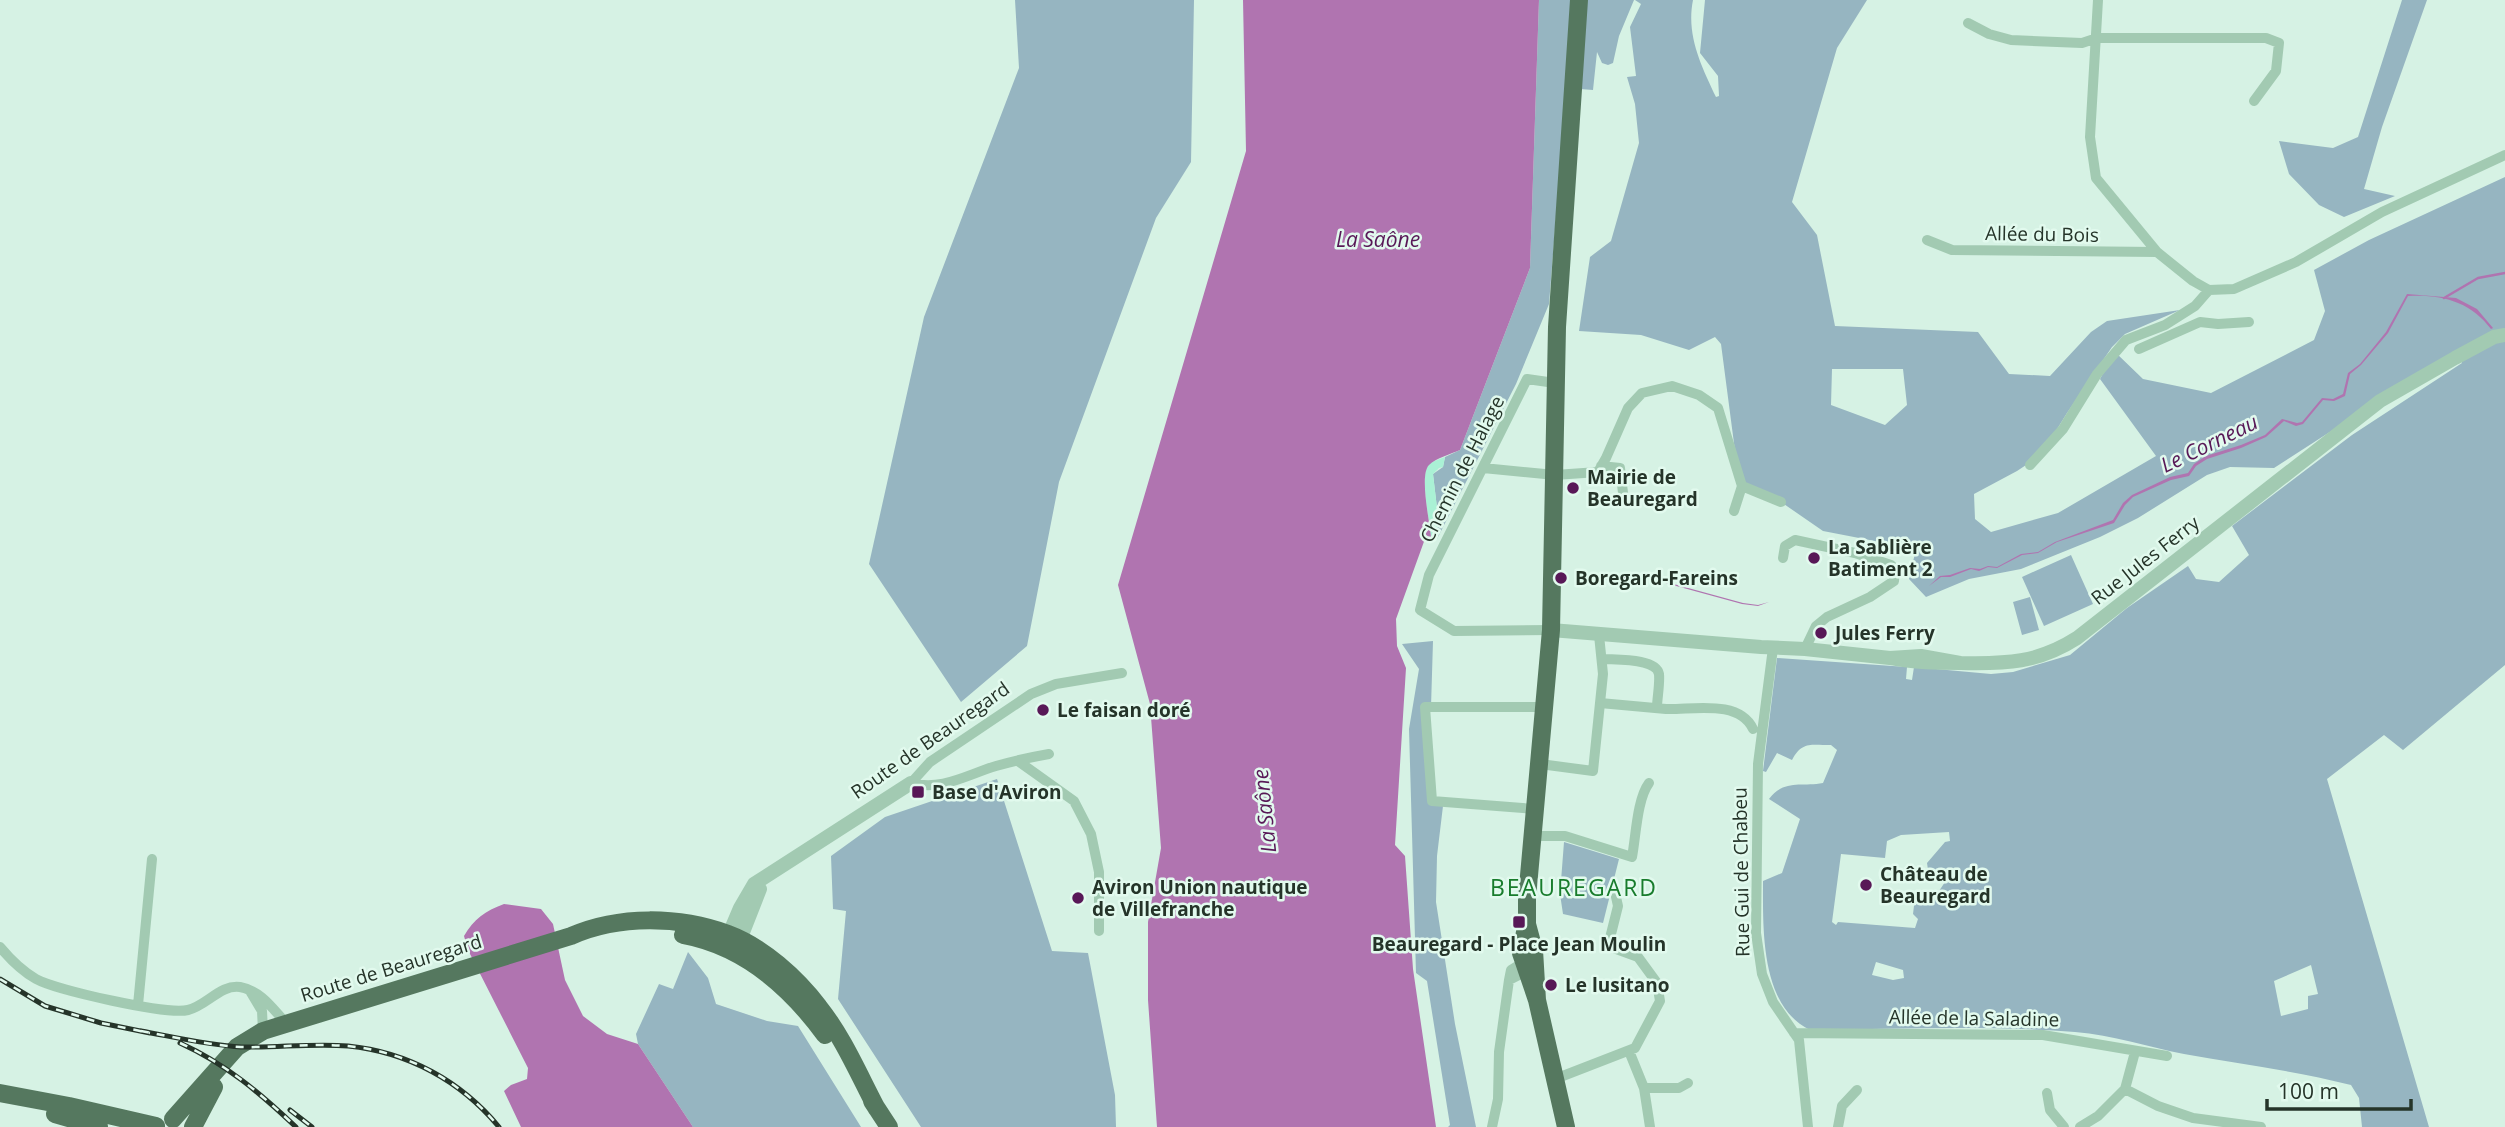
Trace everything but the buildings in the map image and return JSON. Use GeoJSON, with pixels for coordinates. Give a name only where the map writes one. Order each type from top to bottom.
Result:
{"type":"FeatureCollection","features":[{"type":"Feature","properties":{"kind":"main road"},"geometry":{"type":"LineString","coordinates":[[1566,1127],[1528,965],[1521,954],[1527,924],[1532,836],[1551,630],[1555,383],[1579,0]]}},
{"type":"Feature","properties":{"kind":"main road","name":"Route de Beauregard"},"geometry":{"type":"LineString","coordinates":[[162,1124],[249,1037],[285,1022],[571,936],[609,932],[670,933],[732,941]]}},
{"type":"Feature","properties":{"kind":"main road"},"geometry":{"type":"LineString","coordinates":[[732,941],[800,1003],[889,1127]]}},
{"type":"Feature","properties":{"kind":"main road","name":"Route de Beauregard"},"geometry":{"type":"LineString","coordinates":[[191,1127],[231,1054]]}},
{"type":"Feature","properties":{"kind":"main road"},"geometry":{"type":"LineString","coordinates":[[0,1093],[162,1124],[184,1122],[191,1127]]}},
{"type":"Feature","properties":{"kind":"main road"},"geometry":{"type":"LineString","coordinates":[[0,1102],[37,1109],[99,1127]]}},
{"type":"Feature","properties":{"kind":"street"},"geometry":{"type":"LineString","coordinates":[[2098,0],[2090,137],[2096,178],[2158,252],[2193,281],[2209,290],[2234,289],[2296,262],[2382,212],[2505,155]]}},
{"type":"Feature","properties":{"kind":"street"},"geometry":{"type":"LineString","coordinates":[[1968,23],[1989,34],[2011,40],[2082,43],[2097,38],[2266,38],[2279,43],[2276,71],[2254,101]]}},
{"type":"Feature","properties":{"kind":"street","name":"Allée du Bois"},"geometry":{"type":"LineString","coordinates":[[1927,240],[1952,250],[2158,252]]}},
{"type":"Feature","properties":{"kind":"street"},"geometry":{"type":"LineString","coordinates":[[2030,466],[2063,429],[2097,374],[2126,340],[2165,325],[2195,306],[2209,290]]}},
{"type":"Feature","properties":{"kind":"street"},"geometry":{"type":"LineString","coordinates":[[2195,306],[2200,322]]}},
{"type":"Feature","properties":{"kind":"street"},"geometry":{"type":"LineString","coordinates":[[2139,349],[2200,322],[2249,322]]}},
{"type":"Feature","properties":{"kind":"street","name":"Rue Jules Ferry"},"geometry":{"type":"LineString","coordinates":[[1551,630],[1890,658],[1921,656],[1982,665],[2010,663],[2058,651],[2333,436],[2404,387],[2474,347],[2494,337],[2505,335]]}},
{"type":"Feature","properties":{"kind":"street","name":"Chemin de Halage"},"geometry":{"type":"LineString","coordinates":[[1551,630],[1454,631],[1420,610],[1429,575],[1528,379],[1555,383]]}},
{"type":"Feature","properties":{"kind":"street"},"geometry":{"type":"LineString","coordinates":[[1483,468],[1555,475],[1598,472],[1628,408],[1642,393],[1672,386],[1699,395],[1718,408],[1742,486],[1734,511]]}},
{"type":"Feature","properties":{"kind":"street"},"geometry":{"type":"LineString","coordinates":[[1601,466],[1620,468],[1624,501]]}},
{"type":"Feature","properties":{"kind":"street"},"geometry":{"type":"LineString","coordinates":[[1742,486],[1781,502]]}},
{"type":"Feature","properties":{"kind":"street"},"geometry":{"type":"LineString","coordinates":[[1783,558],[1785,546],[1796,540],[1855,553],[1891,565],[1895,569],[1894,582],[1870,597],[1827,617],[1816,626],[1805,649]]}},
{"type":"Feature","properties":{"kind":"street"},"geometry":{"type":"LineString","coordinates":[[1540,764],[1593,771],[1603,659],[1599,635]]}},
{"type":"Feature","properties":{"kind":"street","name":"Rue Gui de Chabeu"},"geometry":{"type":"LineString","coordinates":[[1773,648],[1758,764],[1756,933],[1762,974],[1773,1002],[1796,1036],[1808,1127]]}},
{"type":"Feature","properties":{"kind":"street"},"geometry":{"type":"LineString","coordinates":[[1603,659],[1646,662],[1655,667],[1659,672],[1657,708]]}},
{"type":"Feature","properties":{"kind":"street","name":"Route de Beauregard"},"geometry":{"type":"LineString","coordinates":[[732,941],[761,888],[774,871],[911,783],[930,762],[1031,694],[1056,684],[1122,673]]}},
{"type":"Feature","properties":{"kind":"street"},"geometry":{"type":"LineString","coordinates":[[1600,703],[1657,708],[1723,709],[1743,717],[1753,729]]}},
{"type":"Feature","properties":{"kind":"street"},"geometry":{"type":"LineString","coordinates":[[1535,809],[1432,801],[1425,707],[1546,706]]}},
{"type":"Feature","properties":{"kind":"street"},"geometry":{"type":"LineString","coordinates":[[911,783],[926,787],[945,785],[998,765],[1049,754]]}},
{"type":"Feature","properties":{"kind":"street"},"geometry":{"type":"LineString","coordinates":[[1018,761],[1074,801],[1091,834],[1099,872],[1099,931]]}},
{"type":"Feature","properties":{"kind":"street"},"geometry":{"type":"LineString","coordinates":[[1532,836],[1569,837],[1632,857],[1641,804],[1649,783]]}},
{"type":"Feature","properties":{"kind":"street"},"geometry":{"type":"LineString","coordinates":[[138,1005],[152,859]]}},
{"type":"Feature","properties":{"kind":"street"},"geometry":{"type":"LineString","coordinates":[[1555,1079],[1635,1048],[1660,1001],[1657,983],[1639,957],[1608,946],[1618,906],[1616,897]]}},
{"type":"Feature","properties":{"kind":"street"},"geometry":{"type":"LineString","coordinates":[[0,947],[10,959],[37,980],[104,999],[182,1011],[199,1006],[226,988],[238,987],[261,995],[285,1022]]}},
{"type":"Feature","properties":{"kind":"street"},"geometry":{"type":"LineString","coordinates":[[1492,1127],[1498,1099],[1499,1052],[1511,970],[1528,965]]}},
{"type":"Feature","properties":{"kind":"street"},"geometry":{"type":"LineString","coordinates":[[250,991],[262,1011],[263,1031]]}},
{"type":"Feature","properties":{"kind":"street","name":"Allée de la Saladine"},"geometry":{"type":"LineString","coordinates":[[1796,1036],[1808,1031],[1820,1034],[2043,1035],[2167,1056]]}},
{"type":"Feature","properties":{"kind":"street"},"geometry":{"type":"LineString","coordinates":[[1629,1051],[1644,1088],[1650,1127]]}},
{"type":"Feature","properties":{"kind":"street"},"geometry":{"type":"LineString","coordinates":[[2080,1127],[2098,1116],[2125,1089],[2135,1052]]}},
{"type":"Feature","properties":{"kind":"street"},"geometry":{"type":"LineString","coordinates":[[1644,1088],[1679,1088],[1688,1083]]}},
{"type":"Feature","properties":{"kind":"street"},"geometry":{"type":"LineString","coordinates":[[2125,1089],[2193,1123],[2261,1127]]}},
{"type":"Feature","properties":{"kind":"street"},"geometry":{"type":"LineString","coordinates":[[1838,1127],[1842,1107],[1857,1090]]}},
{"type":"Feature","properties":{"kind":"street"},"geometry":{"type":"LineString","coordinates":[[2047,1093],[2050,1110],[2064,1127]]}},
{"type":"Feature","properties":{"kind":"shaded area"},"geometry":{"type":"Polygon","coordinates":[[[1015,0],[1194,0],[1191,162],[1156,218],[1059,482],[1027,646],[961,702],[869,564],[924,317],[1019,68],[1015,0]]]}},
{"type":"Feature","properties":{"kind":"shaded area"},"geometry":{"type":"Polygon","coordinates":[[[1539,0],[1634,0],[1619,36],[1613,63],[1602,63],[1597,52],[1593,90],[1566,92],[1549,304],[1516,384],[1437,539],[1431,537],[1439,525],[1433,474],[1443,467],[1445,457],[1460,450],[1530,268],[1539,0]]]}},
{"type":"Feature","properties":{"kind":"shaded area"},"geometry":{"type":"Polygon","coordinates":[[[1635,0],[1693,0],[1693,38],[1716,97],[1719,96],[1718,76],[1700,53],[1705,0],[1867,0],[1837,48],[1792,202],[1817,235],[1835,326],[1978,332],[2009,374],[2050,376],[2091,332],[2107,321],[2180,310],[2125,334],[2112,347],[2041,455],[1974,494],[1975,519],[1991,532],[2058,513],[2156,456],[2100,379],[2115,352],[2143,379],[2211,393],[2314,340],[2325,311],[2314,270],[2369,240],[2505,177],[2505,665],[2403,750],[2384,735],[2327,779],[2429,1127],[2362,1127],[2359,1098],[2351,1085],[2184,1054],[2117,1038],[2042,1030],[1976,1028],[1810,1030],[1794,1019],[1782,1003],[1773,985],[1768,964],[1763,921],[1763,881],[1782,873],[1800,819],[1769,799],[1787,786],[1823,783],[1837,750],[1831,745],[1808,745],[1792,760],[1777,753],[1766,772],[1763,771],[1777,658],[1907,667],[1906,679],[1912,680],[1914,667],[1991,674],[2013,672],[2070,655],[2127,608],[2188,566],[2196,579],[2219,582],[2249,555],[2232,526],[2352,435],[2462,363],[2457,350],[2274,468],[2230,467],[2207,475],[2138,518],[2100,537],[2021,569],[1969,579],[1926,597],[1909,579],[1916,549],[1823,531],[1781,502],[1742,482],[1735,451],[1721,344],[1715,337],[1689,350],[1641,335],[1579,331],[1590,257],[1611,241],[1639,143],[1635,104],[1627,77],[1636,76],[1630,27],[1641,4],[1635,0]],[[1832,369],[1831,405],[1885,425],[1907,405],[1903,369],[1832,369]],[[1949,832],[1901,835],[1887,841],[1885,858],[1841,854],[1832,922],[1836,925],[1838,922],[1915,928],[1918,919],[1913,914],[1915,898],[1933,898],[1937,901],[1940,897],[1939,891],[1947,879],[1929,876],[1927,863],[1945,842],[1950,841],[1949,832]],[[1876,962],[1872,975],[1893,980],[1904,978],[1903,970],[1876,962]],[[2311,965],[2274,981],[2281,1016],[2308,1009],[2308,996],[2318,994],[2311,965]]]}},
{"type":"Feature","properties":{"kind":"shaded area"},"geometry":{"type":"Polygon","coordinates":[[[2402,0],[2427,0],[2382,127],[2364,189],[2395,196],[2344,217],[2319,205],[2289,174],[2279,141],[2333,148],[2358,137],[2402,0]]]}},
{"type":"Feature","properties":{"kind":"shaded area"},"geometry":{"type":"Polygon","coordinates":[[[2071,555],[2093,604],[2044,626],[2022,577],[2071,555]]]}},
{"type":"Feature","properties":{"kind":"shaded area"},"geometry":{"type":"Polygon","coordinates":[[[2030,597],[2039,630],[2022,635],[2013,602],[2030,597]]]}},
{"type":"Feature","properties":{"kind":"shaded area"},"geometry":{"type":"Polygon","coordinates":[[[1433,641],[1431,707],[1426,707],[1432,801],[1443,806],[1437,856],[1436,902],[1455,1024],[1476,1127],[1448,1127],[1450,1125],[1427,981],[1416,973],[1409,729],[1419,669],[1402,644],[1433,641]]]}},
{"type":"Feature","properties":{"kind":"shaded area"},"geometry":{"type":"Polygon","coordinates":[[[997,779],[1052,951],[1088,953],[1115,1095],[1116,1127],[921,1127],[838,999],[846,911],[833,909],[831,856],[885,817],[997,779]]]}},
{"type":"Feature","properties":{"kind":"shaded area"},"geometry":{"type":"Polygon","coordinates":[[[1564,842],[1619,859],[1603,923],[1563,914],[1560,894],[1564,842]]]}},
{"type":"Feature","properties":{"kind":"shaded area"},"geometry":{"type":"Polygon","coordinates":[[[688,952],[708,978],[716,1004],[767,1021],[798,1026],[861,1127],[693,1127],[638,1044],[636,1034],[659,984],[673,989],[688,952]]]}},
{"type":"Feature","properties":{"kind":"sand"},"geometry":{"type":"Polygon","coordinates":[[[1445,457],[1443,467],[1433,474],[1439,525],[1431,537],[1425,488],[1426,469],[1429,464],[1445,457]]]}},
{"type":"Feature","properties":{"kind":"water","name":"La Saône"},"geometry":{"type":"Polygon","coordinates":[[[1243,0],[1539,0],[1530,268],[1460,450],[1436,460],[1426,470],[1425,488],[1431,537],[1426,536],[1396,619],[1397,646],[1406,668],[1395,845],[1405,856],[1413,969],[1436,1127],[1157,1127],[1148,1000],[1148,922],[1161,848],[1150,704],[1118,585],[1246,151],[1243,0]]]}},
{"type":"Feature","properties":{"kind":"water"},"geometry":{"type":"Polygon","coordinates":[[[2407,294],[2456,298],[2477,309],[2493,328],[2474,312],[2455,302],[2444,298],[2408,296],[2388,333],[2361,365],[2350,374],[2345,396],[2334,401],[2323,400],[2303,424],[2296,426],[2284,421],[2266,437],[2207,459],[2196,466],[2189,476],[2171,480],[2133,497],[2114,523],[2057,542],[2038,553],[2022,555],[1997,568],[1988,567],[1979,571],[1971,569],[1950,577],[1941,577],[1929,586],[1940,576],[1970,568],[1980,569],[1988,566],[1997,567],[2021,554],[2038,552],[2055,542],[2113,520],[2123,503],[2132,495],[2170,477],[2188,473],[2194,464],[2206,456],[2265,435],[2282,419],[2302,422],[2322,398],[2333,399],[2343,394],[2348,373],[2360,364],[2386,332],[2407,294]]]}},
{"type":"Feature","properties":{"kind":"water"},"geometry":{"type":"Polygon","coordinates":[[[1648,577],[1743,603],[1758,605],[1769,602],[1758,606],[1742,604],[1647,578],[1588,580],[1648,577]]]}},
{"type":"Feature","properties":{"kind":"water"},"geometry":{"type":"Polygon","coordinates":[[[504,904],[541,909],[553,924],[565,980],[583,1016],[607,1034],[638,1044],[693,1127],[521,1127],[504,1091],[527,1079],[528,1068],[468,950],[464,936],[481,916],[504,904]]]}},
{"type":"Feature","properties":{"kind":"waterway"},"geometry":{"type":"LineString","coordinates":[[2444,298],[2478,278],[2505,273]]}},
{"type":"Feature","properties":{"kind":"railway"},"geometry":{"type":"LineString","coordinates":[[0,979],[45,1006],[101,1023],[150,1033]]}},
{"type":"Feature","properties":{"kind":"railway"},"geometry":{"type":"LineString","coordinates":[[141,1031],[228,1046],[335,1045],[370,1049],[412,1062],[432,1072],[468,1096],[499,1127]]}},
{"type":"Feature","properties":{"kind":"railway"},"geometry":{"type":"LineString","coordinates":[[180,1043],[242,1080],[296,1127]]}},
{"type":"Feature","properties":{"kind":"railway"},"geometry":{"type":"LineString","coordinates":[[290,1110],[312,1127]]}},
{"type":"Feature","properties":{"kind":"place","name":"Mairie de Beauregard"},"geometry":{"type":"Point","coordinates":[1573,488]}},
{"type":"Feature","properties":{"kind":"place","name":"La Sablière Batiment 2"},"geometry":{"type":"Point","coordinates":[1814,558]}},
{"type":"Feature","properties":{"kind":"place","name":"Boregard-Fareins"},"geometry":{"type":"Point","coordinates":[1561,578]}},
{"type":"Feature","properties":{"kind":"place","name":"Jules Ferry"},"geometry":{"type":"Point","coordinates":[1821,633]}},
{"type":"Feature","properties":{"kind":"place","name":"Le faisan doré"},"geometry":{"type":"Point","coordinates":[1043,710]}},
{"type":"Feature","properties":{"kind":"place","name":"Base d'Aviron"},"geometry":{"type":"Point","coordinates":[918,792]}},
{"type":"Feature","properties":{"kind":"place","name":"Château de Beauregard"},"geometry":{"type":"Point","coordinates":[1866,885]}},
{"type":"Feature","properties":{"kind":"place","name":"Aviron Union nautique de Villefranche"},"geometry":{"type":"Point","coordinates":[1078,898]}},
{"type":"Feature","properties":{"kind":"place","name":"Beauregard - Place Jean Moulin"},"geometry":{"type":"Point","coordinates":[1519,922]}},
{"type":"Feature","properties":{"kind":"place","name":"Le lusitano"},"geometry":{"type":"Point","coordinates":[1551,985]}},
{"type":"Feature","properties":{"kind":"district","name":"BEAUREGARD"},"geometry":{"type":"Point","coordinates":[1574,887]}},
{"type":"Feature","properties":{"kind":"water label","name":"Le Corneau"},"geometry":{"type":"Point","coordinates":[2209,443]}}]}
